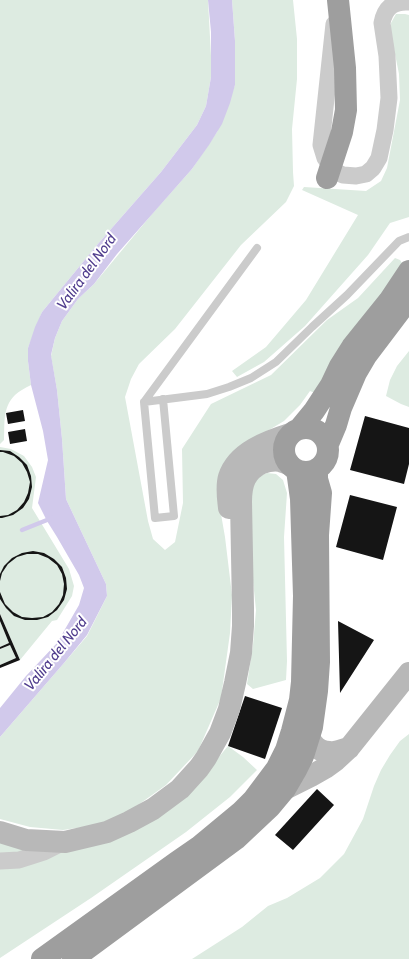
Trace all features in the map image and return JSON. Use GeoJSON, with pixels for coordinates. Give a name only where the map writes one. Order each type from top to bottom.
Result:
{"type":"FeatureCollection","features":[{"type":"Feature","properties":{"kind":"highway"},"geometry":{"type":"LineString","coordinates":[[327,178],[342,132],[346,110],[345,68],[336,0]]}},
{"type":"Feature","properties":{"kind":"highway"},"geometry":{"type":"LineString","coordinates":[[321,493],[317,479],[286,460],[284,449],[287,439],[314,411],[331,385],[340,366],[352,347],[389,301],[409,271]]}},
{"type":"Feature","properties":{"kind":"highway"},"geometry":{"type":"LineString","coordinates":[[301,468],[323,465],[327,458],[332,434],[341,408],[356,373],[375,344],[409,299]]}},
{"type":"Feature","properties":{"kind":"highway"},"geometry":{"type":"LineString","coordinates":[[295,431],[307,428],[320,432],[324,437],[332,434]]}},
{"type":"Feature","properties":{"kind":"highway"},"geometry":{"type":"LineString","coordinates":[[42,959],[200,846],[253,800],[277,768],[286,750],[292,731],[317,691],[319,662],[318,538],[321,493],[329,473],[336,448],[332,434]]}},
{"type":"Feature","properties":{"kind":"highway"},"geometry":{"type":"LineString","coordinates":[[73,959],[236,839],[270,807],[285,789],[303,756],[312,727],[307,707],[303,656],[304,596],[301,468]]}},
{"type":"Feature","properties":{"kind":"main road"},"geometry":{"type":"LineString","coordinates":[[243,608],[228,500],[229,478],[232,469],[239,460],[274,439],[295,431]]}},
{"type":"Feature","properties":{"kind":"main road"},"geometry":{"type":"LineString","coordinates":[[0,832],[26,840],[66,842],[107,832],[153,809],[180,789],[199,768],[220,732],[229,708],[236,683],[241,653],[243,608],[241,492],[246,476],[255,466],[273,460],[301,468]]}},
{"type":"Feature","properties":{"kind":"main road"},"geometry":{"type":"LineString","coordinates":[[285,789],[312,776],[336,760],[354,742],[409,673]]}},
{"type":"Feature","properties":{"kind":"main road"},"geometry":{"type":"LineString","coordinates":[[307,707],[320,732],[326,737],[354,742]]}},
{"type":"Feature","properties":{"kind":"main road"},"geometry":{"type":"LineString","coordinates":[[309,739],[317,748],[330,752],[354,742]]}},
{"type":"Feature","properties":{"kind":"street"},"geometry":{"type":"LineString","coordinates":[[336,0],[321,145],[324,158],[334,171],[343,175],[356,176],[366,174],[373,168],[379,158],[385,130],[389,98],[387,56],[382,23],[383,17],[386,11],[395,4],[400,2],[409,2]]}},
{"type":"Feature","properties":{"kind":"street"},"geometry":{"type":"LineString","coordinates":[[0,861],[19,860],[44,852],[66,842]]}},
{"type":"Feature","properties":{"kind":"lane"},"geometry":{"type":"LineString","coordinates":[[144,402],[207,394],[251,378],[276,362],[312,326],[347,295],[399,241],[408,238]]}},
{"type":"Feature","properties":{"kind":"lane"},"geometry":{"type":"LineString","coordinates":[[163,399],[174,516],[155,518],[144,402],[257,248]]}},
{"type":"Feature","properties":{"kind":"shaded area"},"geometry":{"type":"Polygon","coordinates":[[[0,0],[208,0],[211,77],[206,106],[197,125],[161,172],[97,245],[42,312],[28,348],[31,385],[17,394],[8,405],[5,416],[4,440],[0,444],[0,0]]]}},
{"type":"Feature","properties":{"kind":"shaded area"},"geometry":{"type":"Polygon","coordinates":[[[232,0],[293,0],[297,39],[297,79],[292,129],[294,186],[286,202],[241,245],[175,329],[139,364],[131,379],[125,397],[148,521],[153,539],[165,550],[175,542],[183,503],[182,449],[211,404],[271,375],[327,320],[358,298],[395,258],[400,260],[402,263],[393,280],[317,394],[310,391],[300,405],[284,421],[259,436],[218,497],[225,537],[232,595],[230,633],[221,698],[198,751],[166,785],[131,810],[97,825],[63,830],[30,827],[0,819],[0,737],[87,636],[107,596],[106,584],[66,499],[57,390],[51,356],[55,338],[62,321],[78,299],[94,284],[152,214],[192,169],[217,132],[235,85],[235,41],[232,0]]]}},
{"type":"Feature","properties":{"kind":"shaded area"},"geometry":{"type":"Polygon","coordinates":[[[396,14],[409,15],[409,217],[390,223],[368,255],[305,326],[264,362],[237,377],[232,371],[266,347],[306,300],[358,215],[302,190],[304,187],[366,191],[381,181],[387,168],[400,100],[399,74],[391,34],[391,23],[396,14]]]}},
{"type":"Feature","properties":{"kind":"shaded area"},"geometry":{"type":"Polygon","coordinates":[[[409,351],[409,407],[386,396],[390,380],[397,366],[409,351]]]}},
{"type":"Feature","properties":{"kind":"shaded area"},"geometry":{"type":"Polygon","coordinates":[[[0,447],[11,449],[24,456],[32,467],[36,477],[32,508],[69,569],[74,586],[72,596],[57,620],[52,621],[20,660],[0,614],[0,447]]]}},
{"type":"Feature","properties":{"kind":"shaded area"},"geometry":{"type":"Polygon","coordinates":[[[267,473],[276,474],[283,480],[287,493],[284,537],[287,661],[286,680],[253,689],[247,684],[253,645],[256,610],[251,561],[251,486],[258,477],[267,473]]]}},
{"type":"Feature","properties":{"kind":"shaded area"},"geometry":{"type":"Polygon","coordinates":[[[0,621],[9,643],[0,647],[0,621]]]}},
{"type":"Feature","properties":{"kind":"shaded area"},"geometry":{"type":"Polygon","coordinates":[[[10,645],[16,658],[0,665],[0,649],[10,645]]]}},
{"type":"Feature","properties":{"kind":"shaded area"},"geometry":{"type":"Polygon","coordinates":[[[409,734],[409,959],[192,959],[242,927],[268,906],[287,898],[320,878],[344,854],[363,819],[381,770],[400,741],[409,734]]]}},
{"type":"Feature","properties":{"kind":"shaded area"},"geometry":{"type":"Polygon","coordinates":[[[228,746],[257,770],[230,797],[186,832],[91,898],[0,958],[0,840],[63,850],[209,769],[228,746]]]}},
{"type":"Feature","properties":{"kind":"water","name":"Valira del Nord"},"geometry":{"type":"Polygon","coordinates":[[[208,0],[232,0],[235,41],[235,85],[222,124],[192,169],[117,254],[94,284],[78,299],[62,321],[55,338],[51,355],[57,390],[66,499],[106,584],[107,596],[87,635],[0,737],[0,708],[26,676],[57,643],[79,605],[84,588],[79,575],[38,503],[48,460],[43,431],[31,385],[28,348],[42,312],[97,245],[161,172],[197,125],[206,106],[211,77],[211,32],[208,0]]]}},
{"type":"Feature","properties":{"kind":"building"},"geometry":{"type":"Polygon","coordinates":[[[23,410],[25,421],[8,424],[6,413],[23,410]]]}},
{"type":"Feature","properties":{"kind":"building"},"geometry":{"type":"Polygon","coordinates":[[[365,416],[409,428],[409,464],[404,484],[350,470],[365,416]]]}},
{"type":"Feature","properties":{"kind":"building"},"geometry":{"type":"Polygon","coordinates":[[[25,429],[27,441],[10,444],[8,432],[25,429]]]}},
{"type":"Feature","properties":{"kind":"building"},"geometry":{"type":"Polygon","coordinates":[[[0,450],[10,451],[27,465],[31,476],[32,487],[29,499],[23,508],[13,515],[2,518],[0,518],[0,516],[8,515],[17,510],[24,502],[28,493],[30,482],[22,463],[14,456],[0,452],[0,450]]]}},
{"type":"Feature","properties":{"kind":"building"},"geometry":{"type":"Polygon","coordinates":[[[350,495],[397,507],[383,560],[336,547],[350,495]]]}},
{"type":"Feature","properties":{"kind":"building"},"geometry":{"type":"Polygon","coordinates":[[[33,551],[44,553],[54,559],[62,567],[66,578],[67,589],[64,600],[57,610],[48,617],[37,620],[25,620],[14,616],[6,608],[0,599],[0,592],[5,604],[13,612],[22,617],[32,618],[43,617],[52,612],[59,604],[63,595],[64,584],[62,574],[57,565],[48,558],[38,554],[27,554],[17,557],[8,564],[2,573],[0,581],[0,574],[4,566],[12,558],[22,553],[33,551]]]}},
{"type":"Feature","properties":{"kind":"building"},"geometry":{"type":"Polygon","coordinates":[[[0,614],[20,660],[0,668],[0,665],[16,658],[10,645],[0,649],[0,647],[9,643],[0,621],[0,614]]]}},
{"type":"Feature","properties":{"kind":"building"},"geometry":{"type":"Polygon","coordinates":[[[338,621],[374,640],[340,693],[338,621]]]}},
{"type":"Feature","properties":{"kind":"building"},"geometry":{"type":"Polygon","coordinates":[[[245,696],[282,708],[265,759],[228,746],[245,696]]]}},
{"type":"Feature","properties":{"kind":"building"},"geometry":{"type":"Polygon","coordinates":[[[317,789],[334,805],[293,850],[275,835],[317,789]]]}},
{"type":"Feature","properties":{"kind":"waterway"},"geometry":{"type":"LineString","coordinates":[[22,530],[52,518]]}}]}
